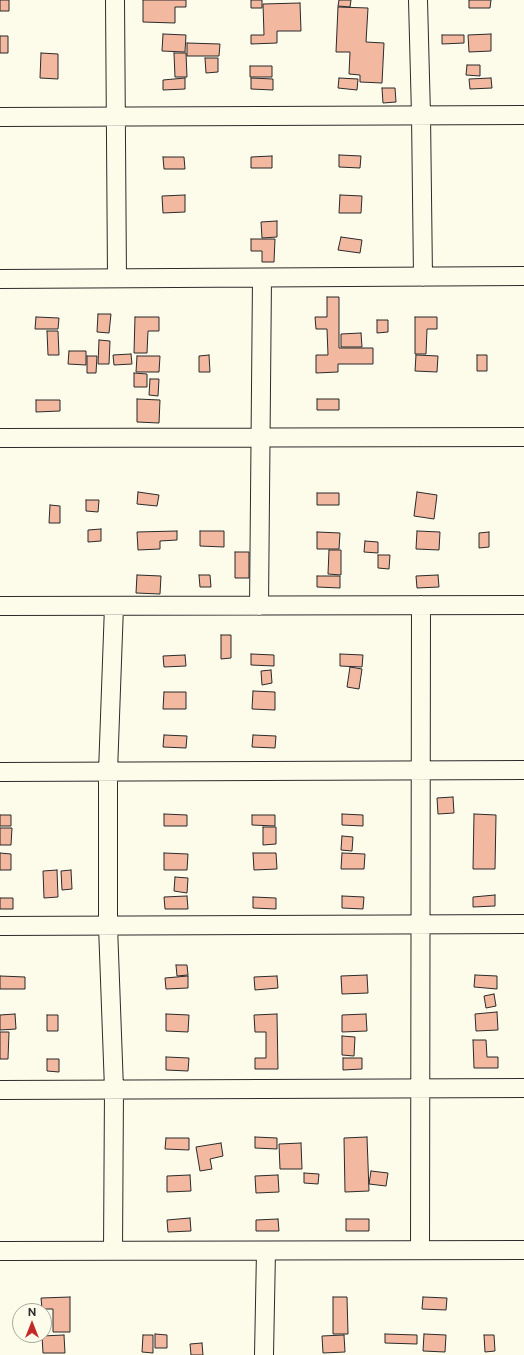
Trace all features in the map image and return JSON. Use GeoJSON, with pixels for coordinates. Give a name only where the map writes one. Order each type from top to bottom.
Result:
{"type":"FeatureCollection","features":[{"type":"Feature","properties":{"kind":"street"},"geometry":{"type":"LineString","coordinates":[[115,0],[117,278]]}},
{"type":"Feature","properties":{"kind":"street"},"geometry":{"type":"LineString","coordinates":[[418,0],[423,277]]}},
{"type":"Feature","properties":{"kind":"street"},"geometry":{"type":"LineString","coordinates":[[0,117],[524,115]]}},
{"type":"Feature","properties":{"kind":"street"},"geometry":{"type":"LineString","coordinates":[[0,278],[524,276]]}},
{"type":"Feature","properties":{"kind":"street"},"geometry":{"type":"LineString","coordinates":[[259,606],[262,278]]}},
{"type":"Feature","properties":{"kind":"street"},"geometry":{"type":"LineString","coordinates":[[0,438],[524,437]]}},
{"type":"Feature","properties":{"kind":"street"},"geometry":{"type":"LineString","coordinates":[[420,1250],[421,605]]}},
{"type":"Feature","properties":{"kind":"street"},"geometry":{"type":"LineString","coordinates":[[0,606],[524,605]]}},
{"type":"Feature","properties":{"kind":"street"},"geometry":{"type":"LineString","coordinates":[[113,1251],[114,1089],[108,926],[108,772],[114,606]]}},
{"type":"Feature","properties":{"kind":"street"},"geometry":{"type":"LineString","coordinates":[[0,772],[524,770]]}},
{"type":"Feature","properties":{"kind":"street"},"geometry":{"type":"LineString","coordinates":[[0,926],[524,924]]}},
{"type":"Feature","properties":{"kind":"street"},"geometry":{"type":"LineString","coordinates":[[0,1090],[524,1088]]}},
{"type":"Feature","properties":{"kind":"street"},"geometry":{"type":"LineString","coordinates":[[0,1251],[524,1250]]}},
{"type":"Feature","properties":{"kind":"street"},"geometry":{"type":"LineString","coordinates":[[264,1355],[266,1251]]}},
{"type":"Feature","properties":{"kind":"building"},"geometry":{"type":"Polygon","coordinates":[[[0,0],[9,0],[9,11],[0,11],[0,0]]]}},
{"type":"Feature","properties":{"kind":"building"},"geometry":{"type":"Polygon","coordinates":[[[143,0],[186,0],[186,7],[175,7],[175,23],[143,22],[143,0]]]}},
{"type":"Feature","properties":{"kind":"building"},"geometry":{"type":"Polygon","coordinates":[[[251,0],[262,0],[262,8],[251,8],[251,0]]]}},
{"type":"Feature","properties":{"kind":"building"},"geometry":{"type":"Polygon","coordinates":[[[339,0],[351,0],[350,7],[338,6],[339,0]]]}},
{"type":"Feature","properties":{"kind":"building"},"geometry":{"type":"Polygon","coordinates":[[[469,0],[491,0],[490,8],[469,8],[469,0]]]}},
{"type":"Feature","properties":{"kind":"building"},"geometry":{"type":"Polygon","coordinates":[[[300,3],[301,31],[277,31],[277,43],[251,44],[251,35],[264,35],[263,4],[300,3]]]}},
{"type":"Feature","properties":{"kind":"building"},"geometry":{"type":"Polygon","coordinates":[[[338,7],[368,8],[366,42],[384,43],[382,83],[360,82],[360,75],[349,74],[350,52],[336,52],[338,7]]]}},
{"type":"Feature","properties":{"kind":"building"},"geometry":{"type":"Polygon","coordinates":[[[163,34],[186,35],[185,52],[162,51],[163,34]]]}},
{"type":"Feature","properties":{"kind":"building"},"geometry":{"type":"Polygon","coordinates":[[[491,34],[491,51],[469,52],[468,35],[491,34]]]}},
{"type":"Feature","properties":{"kind":"building"},"geometry":{"type":"Polygon","coordinates":[[[442,35],[464,35],[464,43],[442,44],[442,35]]]}},
{"type":"Feature","properties":{"kind":"building"},"geometry":{"type":"Polygon","coordinates":[[[0,36],[8,36],[8,53],[0,53],[0,36]]]}},
{"type":"Feature","properties":{"kind":"building"},"geometry":{"type":"Polygon","coordinates":[[[187,43],[220,44],[219,56],[187,56],[187,43]]]}},
{"type":"Feature","properties":{"kind":"building"},"geometry":{"type":"Polygon","coordinates":[[[41,53],[58,54],[58,79],[40,78],[41,53]]]}},
{"type":"Feature","properties":{"kind":"building"},"geometry":{"type":"Polygon","coordinates":[[[174,53],[186,53],[187,77],[175,77],[174,53]]]}},
{"type":"Feature","properties":{"kind":"building"},"geometry":{"type":"Polygon","coordinates":[[[205,58],[218,58],[218,72],[206,73],[205,58]]]}},
{"type":"Feature","properties":{"kind":"building"},"geometry":{"type":"Polygon","coordinates":[[[467,65],[480,65],[480,76],[466,75],[467,65]]]}},
{"type":"Feature","properties":{"kind":"building"},"geometry":{"type":"Polygon","coordinates":[[[250,66],[272,66],[272,77],[250,77],[250,66]]]}},
{"type":"Feature","properties":{"kind":"building"},"geometry":{"type":"Polygon","coordinates":[[[185,78],[185,89],[163,90],[163,80],[185,78]]]}},
{"type":"Feature","properties":{"kind":"building"},"geometry":{"type":"Polygon","coordinates":[[[251,78],[273,79],[273,90],[251,89],[251,78]]]}},
{"type":"Feature","properties":{"kind":"building"},"geometry":{"type":"Polygon","coordinates":[[[339,78],[358,79],[357,90],[338,88],[339,78]]]}},
{"type":"Feature","properties":{"kind":"building"},"geometry":{"type":"Polygon","coordinates":[[[491,78],[492,88],[470,89],[469,79],[491,78]]]}},
{"type":"Feature","properties":{"kind":"building"},"geometry":{"type":"Polygon","coordinates":[[[382,88],[395,88],[396,102],[383,103],[382,88]]]}},
{"type":"Feature","properties":{"kind":"building"},"geometry":{"type":"Polygon","coordinates":[[[339,155],[361,156],[360,168],[339,167],[339,155]]]}},
{"type":"Feature","properties":{"kind":"building"},"geometry":{"type":"Polygon","coordinates":[[[272,156],[272,168],[251,168],[251,157],[272,156]]]}},
{"type":"Feature","properties":{"kind":"building"},"geometry":{"type":"Polygon","coordinates":[[[163,157],[184,157],[185,169],[164,169],[163,157]]]}},
{"type":"Feature","properties":{"kind":"building"},"geometry":{"type":"Polygon","coordinates":[[[185,195],[185,212],[163,213],[162,196],[185,195]]]}},
{"type":"Feature","properties":{"kind":"building"},"geometry":{"type":"Polygon","coordinates":[[[340,195],[362,196],[361,213],[339,213],[340,195]]]}},
{"type":"Feature","properties":{"kind":"building"},"geometry":{"type":"Polygon","coordinates":[[[277,221],[277,237],[262,238],[261,222],[277,221]]]}},
{"type":"Feature","properties":{"kind":"building"},"geometry":{"type":"Polygon","coordinates":[[[341,237],[362,240],[360,253],[338,250],[341,237]]]}},
{"type":"Feature","properties":{"kind":"building"},"geometry":{"type":"Polygon","coordinates":[[[251,239],[275,239],[274,262],[262,262],[262,251],[251,251],[251,239]]]}},
{"type":"Feature","properties":{"kind":"building"},"geometry":{"type":"Polygon","coordinates":[[[327,297],[339,297],[339,348],[373,348],[373,364],[338,364],[338,372],[316,373],[316,355],[328,355],[327,329],[316,329],[315,317],[327,317],[327,297]]]}},
{"type":"Feature","properties":{"kind":"building"},"geometry":{"type":"Polygon","coordinates":[[[98,314],[111,314],[109,333],[97,332],[98,314]]]}},
{"type":"Feature","properties":{"kind":"building"},"geometry":{"type":"Polygon","coordinates":[[[36,317],[59,318],[58,329],[35,329],[36,317]]]}},
{"type":"Feature","properties":{"kind":"building"},"geometry":{"type":"Polygon","coordinates":[[[135,317],[159,317],[159,331],[148,331],[147,353],[134,353],[135,317]]]}},
{"type":"Feature","properties":{"kind":"building"},"geometry":{"type":"Polygon","coordinates":[[[415,317],[437,317],[437,329],[427,329],[426,354],[415,354],[415,317]]]}},
{"type":"Feature","properties":{"kind":"building"},"geometry":{"type":"Polygon","coordinates":[[[377,320],[388,320],[388,332],[377,333],[377,320]]]}},
{"type":"Feature","properties":{"kind":"building"},"geometry":{"type":"Polygon","coordinates":[[[47,331],[58,331],[59,355],[48,355],[47,331]]]}},
{"type":"Feature","properties":{"kind":"building"},"geometry":{"type":"Polygon","coordinates":[[[361,333],[362,347],[341,347],[341,334],[361,333]]]}},
{"type":"Feature","properties":{"kind":"building"},"geometry":{"type":"Polygon","coordinates":[[[99,340],[110,341],[109,364],[98,364],[99,340]]]}},
{"type":"Feature","properties":{"kind":"building"},"geometry":{"type":"Polygon","coordinates":[[[69,351],[86,351],[86,365],[68,364],[69,351]]]}},
{"type":"Feature","properties":{"kind":"building"},"geometry":{"type":"Polygon","coordinates":[[[131,354],[132,364],[114,365],[113,355],[131,354]]]}},
{"type":"Feature","properties":{"kind":"building"},"geometry":{"type":"Polygon","coordinates":[[[209,355],[210,372],[199,372],[199,356],[209,355]]]}},
{"type":"Feature","properties":{"kind":"building"},"geometry":{"type":"Polygon","coordinates":[[[416,355],[438,356],[437,372],[415,371],[416,355]]]}},
{"type":"Feature","properties":{"kind":"building"},"geometry":{"type":"Polygon","coordinates":[[[477,355],[487,355],[487,371],[477,371],[477,355]]]}},
{"type":"Feature","properties":{"kind":"building"},"geometry":{"type":"Polygon","coordinates":[[[87,356],[97,356],[96,373],[87,373],[87,356]]]}},
{"type":"Feature","properties":{"kind":"building"},"geometry":{"type":"Polygon","coordinates":[[[137,356],[160,356],[159,372],[136,372],[137,356]]]}},
{"type":"Feature","properties":{"kind":"building"},"geometry":{"type":"Polygon","coordinates":[[[134,373],[147,374],[147,387],[134,387],[134,373]]]}},
{"type":"Feature","properties":{"kind":"building"},"geometry":{"type":"Polygon","coordinates":[[[150,379],[159,379],[158,396],[149,395],[150,379]]]}},
{"type":"Feature","properties":{"kind":"building"},"geometry":{"type":"Polygon","coordinates":[[[137,399],[160,400],[159,423],[137,422],[137,399]]]}},
{"type":"Feature","properties":{"kind":"building"},"geometry":{"type":"Polygon","coordinates":[[[317,399],[339,399],[339,410],[317,410],[317,399]]]}},
{"type":"Feature","properties":{"kind":"building"},"geometry":{"type":"Polygon","coordinates":[[[36,400],[60,400],[60,411],[36,412],[36,400]]]}},
{"type":"Feature","properties":{"kind":"building"},"geometry":{"type":"Polygon","coordinates":[[[138,492],[159,495],[157,506],[137,504],[138,492]]]}},
{"type":"Feature","properties":{"kind":"building"},"geometry":{"type":"Polygon","coordinates":[[[417,492],[437,495],[434,519],[414,516],[417,492]]]}},
{"type":"Feature","properties":{"kind":"building"},"geometry":{"type":"Polygon","coordinates":[[[317,493],[339,493],[339,505],[317,505],[317,493]]]}},
{"type":"Feature","properties":{"kind":"building"},"geometry":{"type":"Polygon","coordinates":[[[86,500],[99,500],[98,512],[86,511],[86,500]]]}},
{"type":"Feature","properties":{"kind":"building"},"geometry":{"type":"Polygon","coordinates":[[[50,505],[60,506],[60,523],[49,523],[50,505]]]}},
{"type":"Feature","properties":{"kind":"building"},"geometry":{"type":"Polygon","coordinates":[[[101,529],[101,541],[88,542],[88,530],[101,529]]]}},
{"type":"Feature","properties":{"kind":"building"},"geometry":{"type":"Polygon","coordinates":[[[177,531],[177,540],[160,541],[160,549],[138,550],[137,532],[177,531]]]}},
{"type":"Feature","properties":{"kind":"building"},"geometry":{"type":"Polygon","coordinates":[[[200,531],[224,531],[224,547],[200,546],[200,531]]]}},
{"type":"Feature","properties":{"kind":"building"},"geometry":{"type":"Polygon","coordinates":[[[417,531],[440,532],[439,550],[416,549],[417,531]]]}},
{"type":"Feature","properties":{"kind":"building"},"geometry":{"type":"Polygon","coordinates":[[[317,532],[340,533],[339,549],[317,549],[317,532]]]}},
{"type":"Feature","properties":{"kind":"building"},"geometry":{"type":"Polygon","coordinates":[[[489,532],[489,547],[479,548],[479,533],[489,532]]]}},
{"type":"Feature","properties":{"kind":"building"},"geometry":{"type":"Polygon","coordinates":[[[365,541],[378,542],[378,553],[364,552],[365,541]]]}},
{"type":"Feature","properties":{"kind":"building"},"geometry":{"type":"Polygon","coordinates":[[[329,550],[341,550],[341,575],[328,574],[329,550]]]}},
{"type":"Feature","properties":{"kind":"building"},"geometry":{"type":"Polygon","coordinates":[[[235,552],[249,552],[249,578],[235,578],[235,552]]]}},
{"type":"Feature","properties":{"kind":"building"},"geometry":{"type":"Polygon","coordinates":[[[378,555],[390,555],[389,569],[378,568],[378,555]]]}},
{"type":"Feature","properties":{"kind":"building"},"geometry":{"type":"Polygon","coordinates":[[[137,575],[161,576],[160,594],[136,593],[137,575]]]}},
{"type":"Feature","properties":{"kind":"building"},"geometry":{"type":"Polygon","coordinates":[[[199,575],[210,575],[211,587],[200,587],[199,575]]]}},
{"type":"Feature","properties":{"kind":"building"},"geometry":{"type":"Polygon","coordinates":[[[438,575],[439,587],[417,588],[416,576],[438,575]]]}},
{"type":"Feature","properties":{"kind":"building"},"geometry":{"type":"Polygon","coordinates":[[[317,576],[340,576],[340,588],[317,587],[317,576]]]}},
{"type":"Feature","properties":{"kind":"building"},"geometry":{"type":"Polygon","coordinates":[[[221,635],[231,635],[231,658],[221,659],[221,635]]]}},
{"type":"Feature","properties":{"kind":"building"},"geometry":{"type":"Polygon","coordinates":[[[251,654],[274,655],[274,666],[251,665],[251,654]]]}},
{"type":"Feature","properties":{"kind":"building"},"geometry":{"type":"Polygon","coordinates":[[[340,654],[363,655],[362,667],[340,666],[340,654]]]}},
{"type":"Feature","properties":{"kind":"building"},"geometry":{"type":"Polygon","coordinates":[[[185,655],[186,666],[164,667],[163,656],[185,655]]]}},
{"type":"Feature","properties":{"kind":"building"},"geometry":{"type":"Polygon","coordinates":[[[350,667],[362,669],[359,689],[347,687],[350,667]]]}},
{"type":"Feature","properties":{"kind":"building"},"geometry":{"type":"Polygon","coordinates":[[[271,670],[272,683],[262,685],[261,671],[271,670]]]}},
{"type":"Feature","properties":{"kind":"building"},"geometry":{"type":"Polygon","coordinates":[[[253,691],[275,692],[275,710],[252,709],[253,691]]]}},
{"type":"Feature","properties":{"kind":"building"},"geometry":{"type":"Polygon","coordinates":[[[164,692],[186,692],[186,709],[163,709],[164,692]]]}},
{"type":"Feature","properties":{"kind":"building"},"geometry":{"type":"Polygon","coordinates":[[[164,735],[187,736],[186,748],[163,747],[164,735]]]}},
{"type":"Feature","properties":{"kind":"building"},"geometry":{"type":"Polygon","coordinates":[[[253,735],[276,736],[275,748],[252,747],[253,735]]]}},
{"type":"Feature","properties":{"kind":"building"},"geometry":{"type":"Polygon","coordinates":[[[453,797],[454,813],[438,814],[437,798],[453,797]]]}},
{"type":"Feature","properties":{"kind":"building"},"geometry":{"type":"Polygon","coordinates":[[[164,814],[187,815],[187,826],[164,826],[164,814]]]}},
{"type":"Feature","properties":{"kind":"building"},"geometry":{"type":"Polygon","coordinates":[[[342,814],[363,815],[363,826],[342,825],[342,814]]]}},
{"type":"Feature","properties":{"kind":"building"},"geometry":{"type":"Polygon","coordinates":[[[474,814],[496,815],[495,869],[473,869],[474,814]]]}},
{"type":"Feature","properties":{"kind":"building"},"geometry":{"type":"Polygon","coordinates":[[[0,815],[11,815],[11,826],[0,826],[0,815]]]}},
{"type":"Feature","properties":{"kind":"building"},"geometry":{"type":"Polygon","coordinates":[[[252,815],[275,815],[275,826],[252,825],[252,815]]]}},
{"type":"Feature","properties":{"kind":"building"},"geometry":{"type":"Polygon","coordinates":[[[263,827],[276,827],[276,844],[263,845],[263,827]]]}},
{"type":"Feature","properties":{"kind":"building"},"geometry":{"type":"Polygon","coordinates":[[[0,828],[12,828],[11,845],[0,845],[0,828]]]}},
{"type":"Feature","properties":{"kind":"building"},"geometry":{"type":"Polygon","coordinates":[[[342,836],[353,837],[352,851],[341,850],[342,836]]]}},
{"type":"Feature","properties":{"kind":"building"},"geometry":{"type":"Polygon","coordinates":[[[0,853],[11,854],[11,870],[0,870],[0,853]]]}},
{"type":"Feature","properties":{"kind":"building"},"geometry":{"type":"Polygon","coordinates":[[[164,853],[188,854],[187,870],[164,870],[164,853]]]}},
{"type":"Feature","properties":{"kind":"building"},"geometry":{"type":"Polygon","coordinates":[[[253,853],[276,853],[277,869],[254,870],[253,853]]]}},
{"type":"Feature","properties":{"kind":"building"},"geometry":{"type":"Polygon","coordinates":[[[342,853],[365,854],[364,869],[341,869],[342,853]]]}},
{"type":"Feature","properties":{"kind":"building"},"geometry":{"type":"Polygon","coordinates":[[[57,870],[58,897],[44,898],[43,871],[57,870]]]}},
{"type":"Feature","properties":{"kind":"building"},"geometry":{"type":"Polygon","coordinates":[[[71,870],[72,889],[62,890],[61,871],[71,870]]]}},
{"type":"Feature","properties":{"kind":"building"},"geometry":{"type":"Polygon","coordinates":[[[175,877],[188,878],[187,893],[174,891],[175,877]]]}},
{"type":"Feature","properties":{"kind":"building"},"geometry":{"type":"Polygon","coordinates":[[[495,895],[495,906],[473,907],[473,897],[495,895]]]}},
{"type":"Feature","properties":{"kind":"building"},"geometry":{"type":"Polygon","coordinates":[[[187,896],[188,909],[165,909],[164,897],[187,896]]]}},
{"type":"Feature","properties":{"kind":"building"},"geometry":{"type":"Polygon","coordinates":[[[342,896],[364,897],[363,909],[342,908],[342,896]]]}},
{"type":"Feature","properties":{"kind":"building"},"geometry":{"type":"Polygon","coordinates":[[[253,897],[276,898],[276,909],[253,908],[253,897]]]}},
{"type":"Feature","properties":{"kind":"building"},"geometry":{"type":"Polygon","coordinates":[[[0,898],[13,898],[13,909],[0,909],[0,898]]]}},
{"type":"Feature","properties":{"kind":"building"},"geometry":{"type":"Polygon","coordinates":[[[176,965],[187,965],[188,975],[177,976],[176,965]]]}},
{"type":"Feature","properties":{"kind":"building"},"geometry":{"type":"Polygon","coordinates":[[[367,975],[368,993],[342,994],[341,976],[367,975]]]}},
{"type":"Feature","properties":{"kind":"building"},"geometry":{"type":"Polygon","coordinates":[[[475,975],[497,976],[497,989],[474,987],[475,975]]]}},
{"type":"Feature","properties":{"kind":"building"},"geometry":{"type":"Polygon","coordinates":[[[0,976],[25,977],[25,989],[0,989],[0,976]]]}},
{"type":"Feature","properties":{"kind":"building"},"geometry":{"type":"Polygon","coordinates":[[[188,976],[188,988],[166,989],[165,978],[188,976]]]}},
{"type":"Feature","properties":{"kind":"building"},"geometry":{"type":"Polygon","coordinates":[[[277,976],[278,988],[255,990],[254,977],[277,976]]]}},
{"type":"Feature","properties":{"kind":"building"},"geometry":{"type":"Polygon","coordinates":[[[494,994],[496,1006],[486,1008],[484,996],[494,994]]]}},
{"type":"Feature","properties":{"kind":"building"},"geometry":{"type":"Polygon","coordinates":[[[497,1012],[498,1030],[476,1031],[475,1014],[497,1012]]]}},
{"type":"Feature","properties":{"kind":"building"},"geometry":{"type":"Polygon","coordinates":[[[15,1014],[16,1029],[0,1030],[0,1015],[15,1014]]]}},
{"type":"Feature","properties":{"kind":"building"},"geometry":{"type":"Polygon","coordinates":[[[166,1014],[189,1015],[188,1032],[166,1031],[166,1014]]]}},
{"type":"Feature","properties":{"kind":"building"},"geometry":{"type":"Polygon","coordinates":[[[277,1014],[278,1069],[255,1069],[255,1058],[266,1058],[266,1032],[255,1032],[254,1015],[277,1014]]]}},
{"type":"Feature","properties":{"kind":"building"},"geometry":{"type":"Polygon","coordinates":[[[366,1014],[367,1031],[342,1032],[342,1015],[366,1014]]]}},
{"type":"Feature","properties":{"kind":"building"},"geometry":{"type":"Polygon","coordinates":[[[47,1015],[58,1015],[58,1031],[47,1031],[47,1015]]]}},
{"type":"Feature","properties":{"kind":"building"},"geometry":{"type":"Polygon","coordinates":[[[0,1032],[9,1032],[8,1059],[0,1059],[0,1032]]]}},
{"type":"Feature","properties":{"kind":"building"},"geometry":{"type":"Polygon","coordinates":[[[342,1036],[355,1037],[354,1056],[342,1055],[342,1036]]]}},
{"type":"Feature","properties":{"kind":"building"},"geometry":{"type":"Polygon","coordinates":[[[473,1040],[486,1040],[487,1057],[498,1057],[498,1068],[474,1068],[473,1040]]]}},
{"type":"Feature","properties":{"kind":"building"},"geometry":{"type":"Polygon","coordinates":[[[166,1057],[189,1058],[188,1071],[166,1070],[166,1057]]]}},
{"type":"Feature","properties":{"kind":"building"},"geometry":{"type":"Polygon","coordinates":[[[343,1058],[362,1058],[362,1069],[343,1070],[343,1058]]]}},
{"type":"Feature","properties":{"kind":"building"},"geometry":{"type":"Polygon","coordinates":[[[47,1059],[59,1059],[59,1072],[47,1071],[47,1059]]]}},
{"type":"Feature","properties":{"kind":"building"},"geometry":{"type":"Polygon","coordinates":[[[255,1137],[277,1138],[277,1149],[255,1148],[255,1137]]]}},
{"type":"Feature","properties":{"kind":"building"},"geometry":{"type":"Polygon","coordinates":[[[367,1137],[369,1191],[345,1192],[344,1138],[367,1137]]]}},
{"type":"Feature","properties":{"kind":"building"},"geometry":{"type":"Polygon","coordinates":[[[166,1138],[189,1138],[189,1150],[165,1149],[166,1138]]]}},
{"type":"Feature","properties":{"kind":"building"},"geometry":{"type":"Polygon","coordinates":[[[221,1143],[223,1156],[210,1159],[212,1169],[200,1171],[196,1147],[221,1143]]]}},
{"type":"Feature","properties":{"kind":"building"},"geometry":{"type":"Polygon","coordinates":[[[301,1143],[302,1169],[280,1169],[279,1144],[301,1143]]]}},
{"type":"Feature","properties":{"kind":"building"},"geometry":{"type":"Polygon","coordinates":[[[371,1171],[388,1173],[386,1186],[369,1184],[371,1171]]]}},
{"type":"Feature","properties":{"kind":"building"},"geometry":{"type":"Polygon","coordinates":[[[304,1173],[319,1174],[318,1184],[304,1183],[304,1173]]]}},
{"type":"Feature","properties":{"kind":"building"},"geometry":{"type":"Polygon","coordinates":[[[190,1175],[191,1191],[167,1192],[167,1176],[190,1175]]]}},
{"type":"Feature","properties":{"kind":"building"},"geometry":{"type":"Polygon","coordinates":[[[278,1175],[279,1192],[256,1193],[255,1176],[278,1175]]]}},
{"type":"Feature","properties":{"kind":"building"},"geometry":{"type":"Polygon","coordinates":[[[190,1218],[191,1231],[168,1232],[167,1220],[190,1218]]]}},
{"type":"Feature","properties":{"kind":"building"},"geometry":{"type":"Polygon","coordinates":[[[278,1219],[279,1231],[256,1231],[256,1220],[278,1219]]]}},
{"type":"Feature","properties":{"kind":"building"},"geometry":{"type":"Polygon","coordinates":[[[346,1219],[369,1219],[369,1231],[346,1231],[346,1219]]]}},
{"type":"Feature","properties":{"kind":"building"},"geometry":{"type":"Polygon","coordinates":[[[70,1297],[70,1332],[53,1332],[52,1303],[41,1303],[41,1298],[70,1297]]]}},
{"type":"Feature","properties":{"kind":"building"},"geometry":{"type":"Polygon","coordinates":[[[333,1297],[347,1297],[348,1334],[333,1334],[333,1297]]]}},
{"type":"Feature","properties":{"kind":"building"},"geometry":{"type":"Polygon","coordinates":[[[423,1297],[447,1298],[446,1310],[422,1309],[423,1297]]]}},
{"type":"Feature","properties":{"kind":"building"},"geometry":{"type":"Polygon","coordinates":[[[155,1334],[167,1335],[167,1348],[155,1348],[155,1334]]]}},
{"type":"Feature","properties":{"kind":"building"},"geometry":{"type":"Polygon","coordinates":[[[385,1334],[417,1335],[417,1344],[385,1343],[385,1334]]]}},
{"type":"Feature","properties":{"kind":"building"},"geometry":{"type":"Polygon","coordinates":[[[424,1334],[446,1335],[445,1352],[423,1351],[424,1334]]]}},
{"type":"Feature","properties":{"kind":"building"},"geometry":{"type":"Polygon","coordinates":[[[64,1335],[65,1353],[43,1353],[42,1343],[52,1343],[52,1336],[64,1335]]]}},
{"type":"Feature","properties":{"kind":"building"},"geometry":{"type":"Polygon","coordinates":[[[143,1335],[153,1335],[153,1353],[142,1352],[143,1335]]]}},
{"type":"Feature","properties":{"kind":"building"},"geometry":{"type":"Polygon","coordinates":[[[344,1335],[345,1352],[323,1353],[322,1336],[344,1335]]]}},
{"type":"Feature","properties":{"kind":"building"},"geometry":{"type":"Polygon","coordinates":[[[484,1335],[494,1335],[495,1351],[485,1352],[484,1335]]]}},
{"type":"Feature","properties":{"kind":"building"},"geometry":{"type":"Polygon","coordinates":[[[202,1343],[203,1355],[191,1355],[190,1344],[202,1343]]]}}]}
